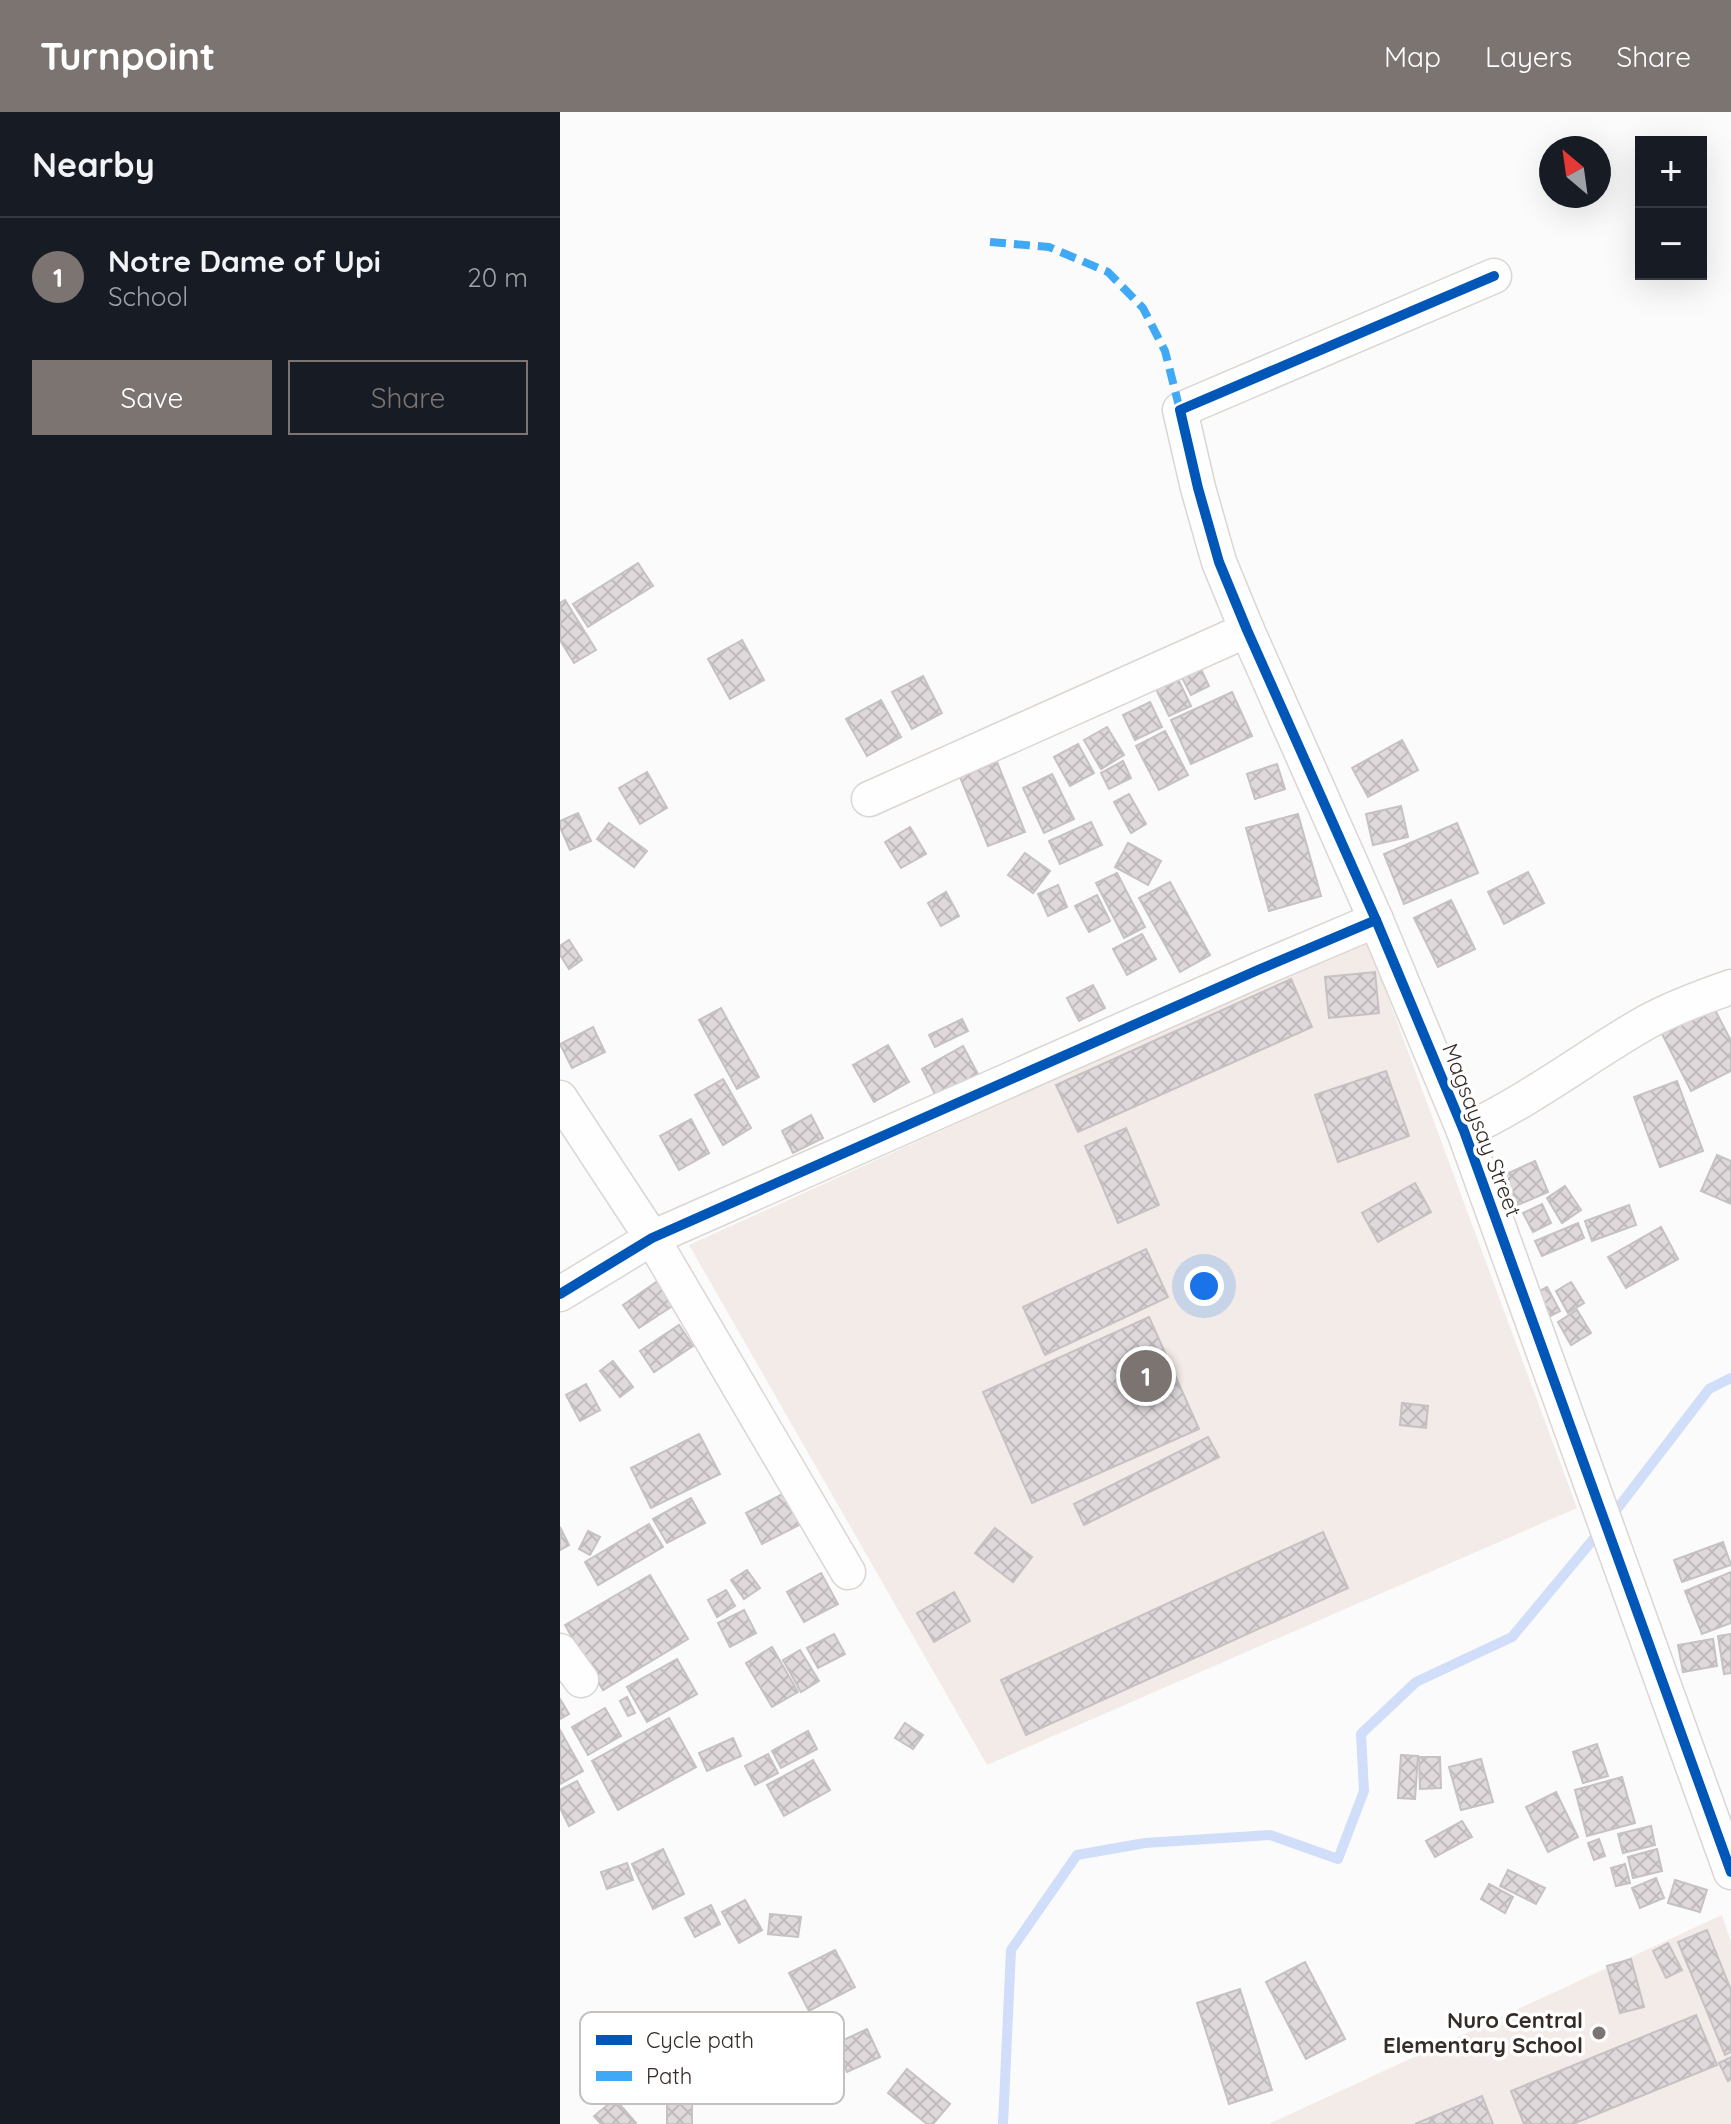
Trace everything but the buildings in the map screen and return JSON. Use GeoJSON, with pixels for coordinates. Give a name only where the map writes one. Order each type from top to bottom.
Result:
{"type":"FeatureCollection","features":[{"type":"Feature","properties":{"kind":"street","name":"Magsaysay Street"},"geometry":{"type":"LineString","coordinates":[[1494,276],[1180,410],[1219,562],[1376,920],[1464,1131],[1731,1872]]}},
{"type":"Feature","properties":{"kind":"street"},"geometry":{"type":"LineString","coordinates":[[869,799],[1247,630]]}},
{"type":"Feature","properties":{"kind":"street"},"geometry":{"type":"LineString","coordinates":[[560,1294],[652,1238],[1376,920]]}},
{"type":"Feature","properties":{"kind":"street"},"geometry":{"type":"LineString","coordinates":[[1464,1131],[1500,1115],[1647,1022],[1731,987]]}},
{"type":"Feature","properties":{"kind":"street"},"geometry":{"type":"LineString","coordinates":[[560,1098],[652,1238],[848,1572]]}},
{"type":"Feature","properties":{"kind":"street"},"geometry":{"type":"LineString","coordinates":[[560,1651],[581,1680]]}},
{"type":"Feature","properties":{"kind":"shaded area"},"geometry":{"type":"Polygon","coordinates":[[[1366,938],[1577,1508],[987,1765],[689,1245],[1366,938]]]}},
{"type":"Feature","properties":{"kind":"shaded area","name":"Nuro Central Elementary School"},"geometry":{"type":"Polygon","coordinates":[[[1722,1915],[1731,1942],[1731,2124],[1269,2124],[1722,1915]]]}},
{"type":"Feature","properties":{"kind":"waterway"},"geometry":{"type":"LineString","coordinates":[[1611,1517],[1709,1389],[1731,1378]]}},
{"type":"Feature","properties":{"kind":"waterway"},"geometry":{"type":"LineString","coordinates":[[1003,2124],[1011,1950],[1077,1855],[1145,1843],[1270,1835],[1338,1859],[1364,1791],[1361,1734],[1416,1682],[1512,1637],[1601,1530]]}},
{"type":"Feature","properties":{"kind":"marked path"},"geometry":{"type":"LineString","coordinates":[[990,242],[1049,247],[1108,272],[1143,308],[1165,351],[1180,410]]}},
{"type":"Feature","properties":{"kind":"cycle path"},"geometry":{"type":"LineString","coordinates":[[1494,276],[1180,410],[1219,562],[1376,920],[1464,1131],[1731,1872]]}},
{"type":"Feature","properties":{"kind":"cycle path"},"geometry":{"type":"LineString","coordinates":[[560,1294],[652,1238],[1376,920]]}},
{"type":"Feature","properties":{"kind":"place","name":"Notre Dame of Upi"},"geometry":{"type":"Point","coordinates":[1146,1376]}},
{"type":"Feature","properties":{"kind":"place","name":"Nuro Central Elementary School"},"geometry":{"type":"Point","coordinates":[1599,2033]}}]}
